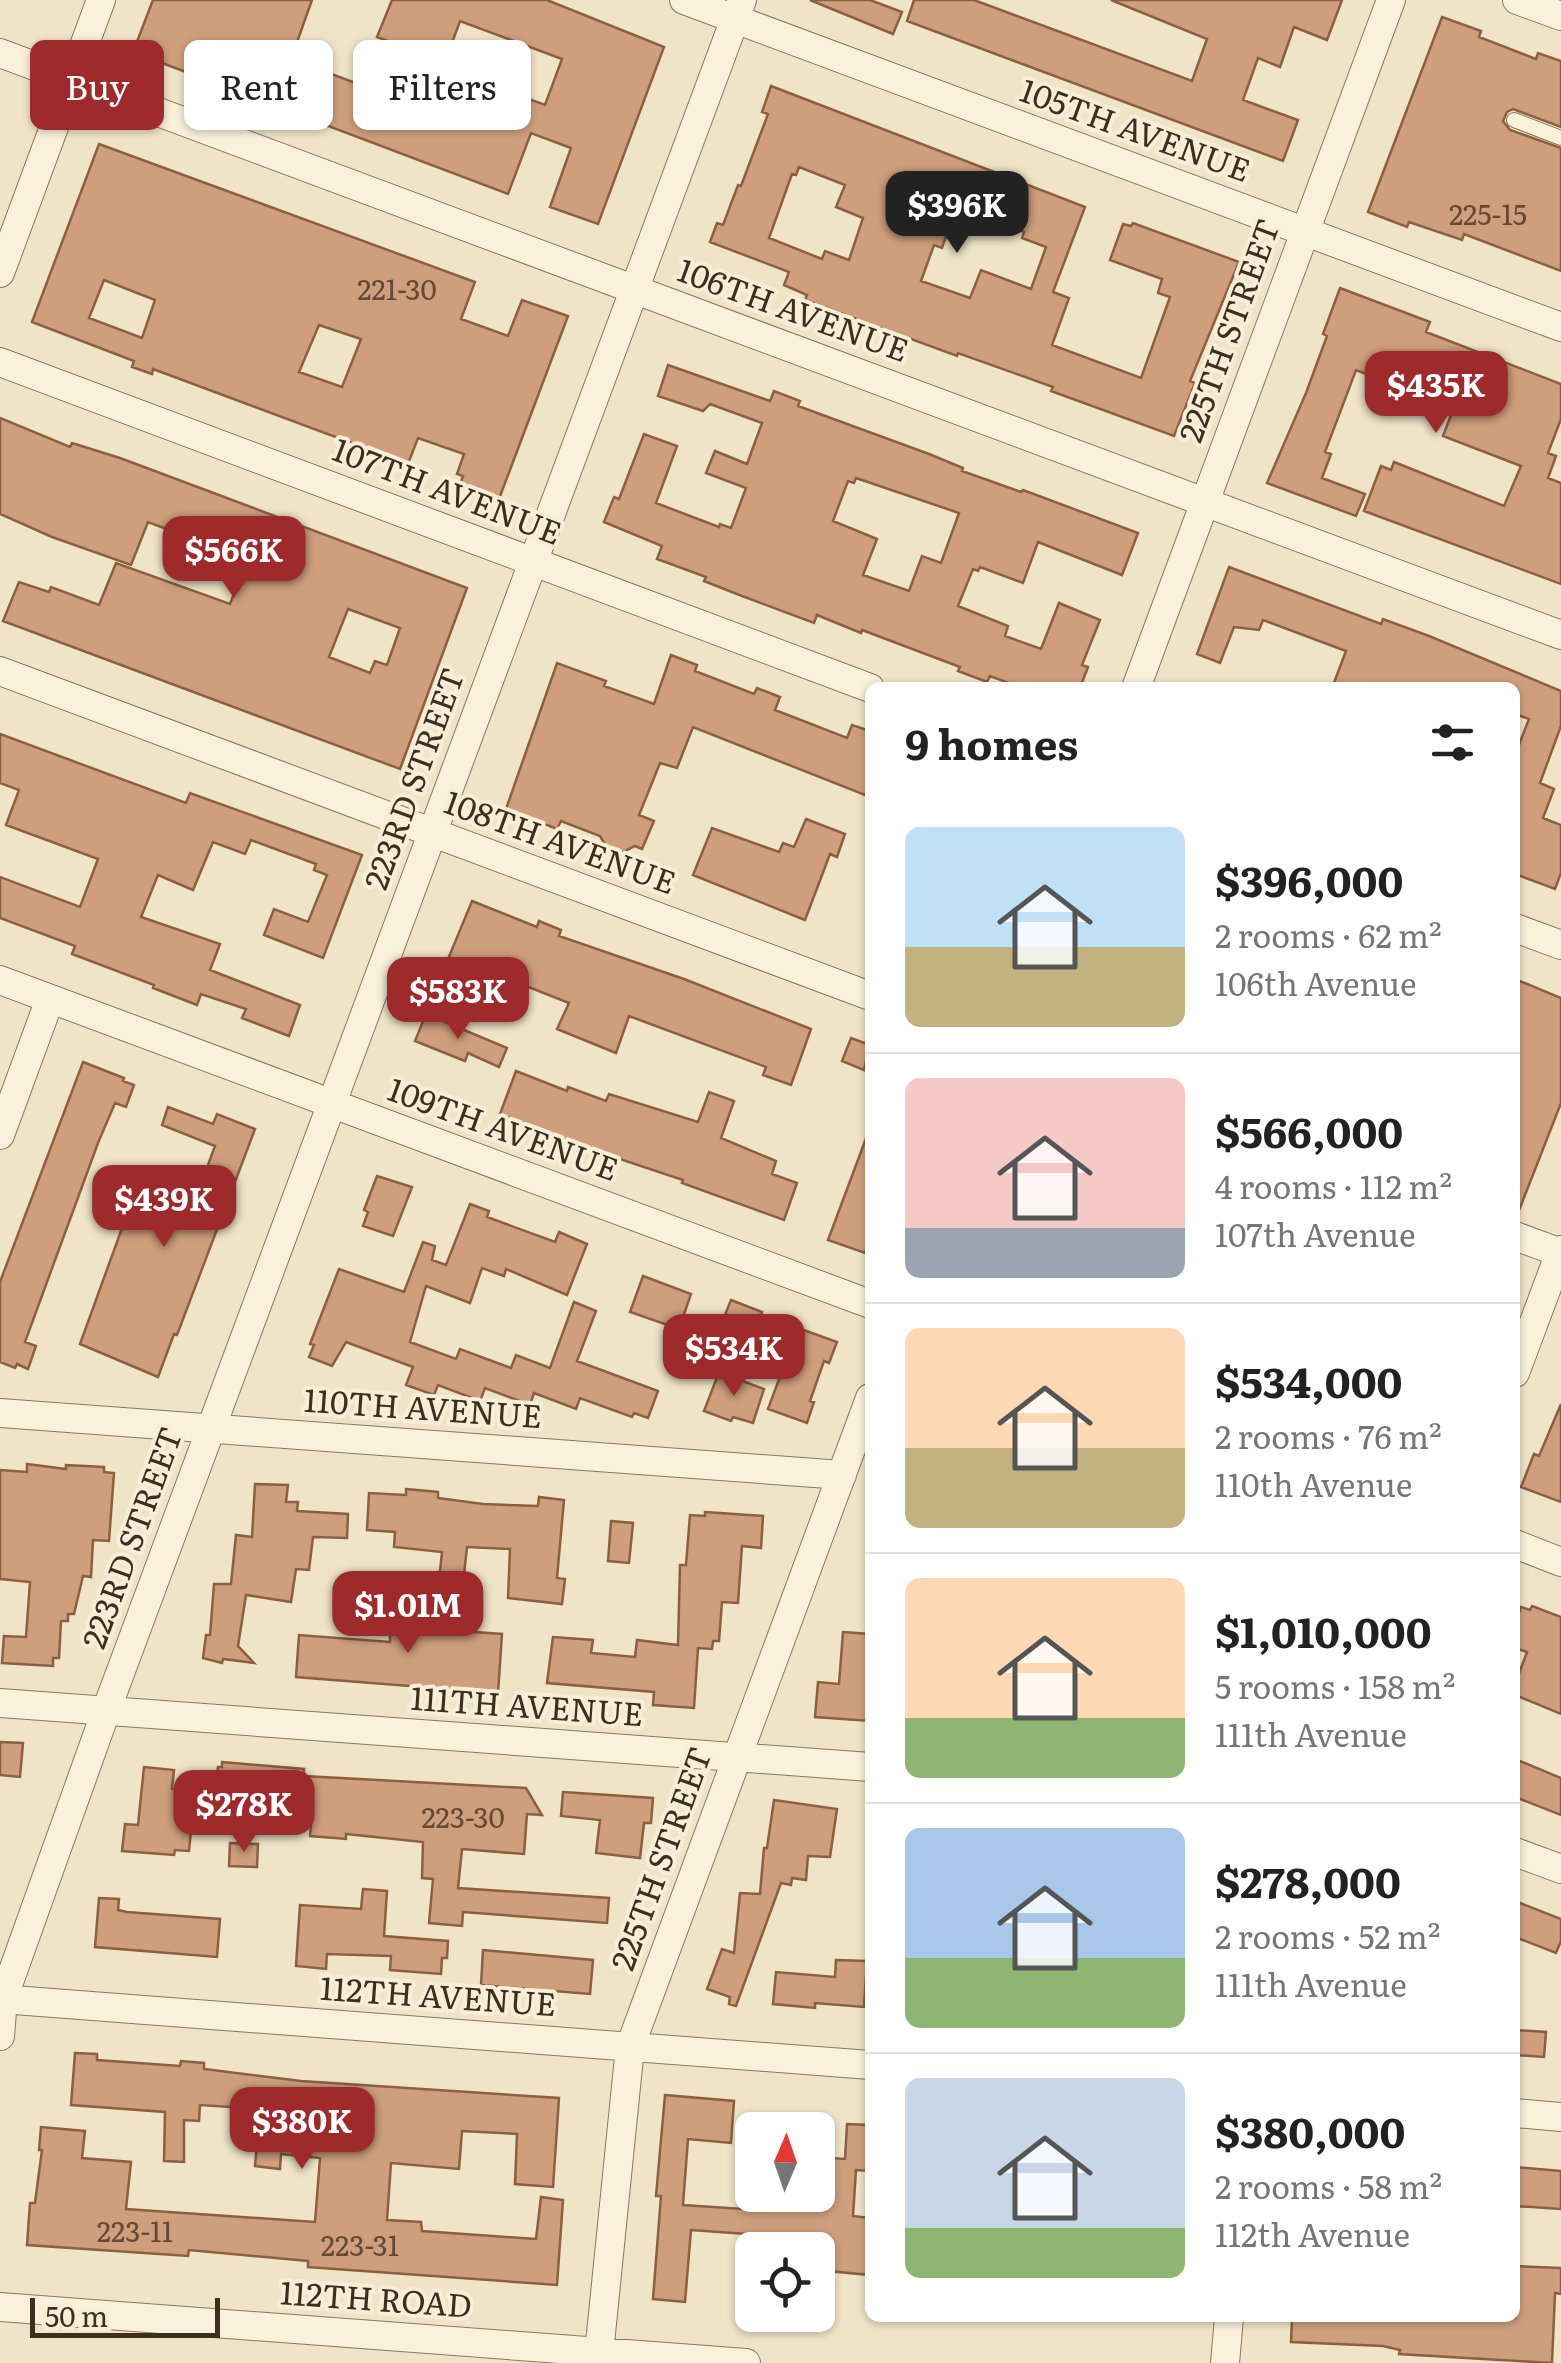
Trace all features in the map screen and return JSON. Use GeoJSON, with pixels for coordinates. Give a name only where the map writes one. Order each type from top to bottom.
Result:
{"type":"FeatureCollection","features":[{"type":"Feature","properties":{"kind":"street"},"geometry":{"type":"LineString","coordinates":[[86,40],[101,0]]}},
{"type":"Feature","properties":{"kind":"street","name":"105TH AVENUE"},"geometry":{"type":"LineString","coordinates":[[684,0],[739,10],[1304,232],[1561,327]]}},
{"type":"Feature","properties":{"kind":"street","name":"225TH STREET"},"geometry":{"type":"LineString","coordinates":[[1138,682],[1391,0]]}},
{"type":"Feature","properties":{"kind":"street"},"geometry":{"type":"LineString","coordinates":[[1517,0],[1561,16]]}},
{"type":"Feature","properties":{"kind":"street","name":"223RD STREET"},"geometry":{"type":"LineString","coordinates":[[0,2036],[2,1999],[106,1711],[739,10]]}},
{"type":"Feature","properties":{"kind":"street","name":"106TH AVENUE"},"geometry":{"type":"LineString","coordinates":[[0,53],[30,64]]}},
{"type":"Feature","properties":{"kind":"street","name":"106TH AVENUE"},"geometry":{"type":"LineString","coordinates":[[164,115],[1561,635]]}},
{"type":"Feature","properties":{"kind":"street"},"geometry":{"type":"LineString","coordinates":[[0,272],[53,130]]}},
{"type":"Feature","properties":{"kind":"street","name":"107TH AVENUE"},"geometry":{"type":"LineString","coordinates":[[0,362],[865,686]]}},
{"type":"Feature","properties":{"kind":"street","name":"108TH AVENUE"},"geometry":{"type":"LineString","coordinates":[[0,671],[865,994]]}},
{"type":"Feature","properties":{"kind":"street"},"geometry":{"type":"LineString","coordinates":[[1520,930],[1561,945]]}},
{"type":"Feature","properties":{"kind":"street","name":"109TH AVENUE"},"geometry":{"type":"LineString","coordinates":[[0,980],[865,1302]]}},
{"type":"Feature","properties":{"kind":"street"},"geometry":{"type":"LineString","coordinates":[[0,1135],[50,999]]}},
{"type":"Feature","properties":{"kind":"street"},"geometry":{"type":"LineString","coordinates":[[1520,1238],[1561,1252],[1520,1360]]}},
{"type":"Feature","properties":{"kind":"street","name":"225TH STREET"},"geometry":{"type":"LineString","coordinates":[[599,2358],[630,2047],[865,1412]]}},
{"type":"Feature","properties":{"kind":"street","name":"110TH AVENUE"},"geometry":{"type":"LineString","coordinates":[[0,1413],[842,1475]]}},
{"type":"Feature","properties":{"kind":"street"},"geometry":{"type":"LineString","coordinates":[[1520,1546],[1561,1562]]}},
{"type":"Feature","properties":{"kind":"street","name":"111TH AVENUE"},"geometry":{"type":"LineString","coordinates":[[0,1702],[865,1768]]}},
{"type":"Feature","properties":{"kind":"street"},"geometry":{"type":"LineString","coordinates":[[1520,1854],[1561,1870]]}},
{"type":"Feature","properties":{"kind":"street","name":"112TH AVENUE"},"geometry":{"type":"LineString","coordinates":[[2,1999],[865,2065]]}},
{"type":"Feature","properties":{"kind":"street"},"geometry":{"type":"LineString","coordinates":[[1520,2113],[1561,2116]]}},
{"type":"Feature","properties":{"kind":"street","name":"112TH ROAD"},"geometry":{"type":"LineString","coordinates":[[0,2307],[599,2358],[746,2363]]}},
{"type":"Feature","properties":{"kind":"street"},"geometry":{"type":"LineString","coordinates":[[1225,2363],[1230,2322]]}},
{"type":"Feature","properties":{"kind":"lane"},"geometry":{"type":"LineString","coordinates":[[1514,120],[1561,138]]}},
{"type":"Feature","properties":{"kind":"building"},"geometry":{"type":"Polygon","coordinates":[[[153,0],[312,0],[298,40],[184,40],[184,71],[164,64],[164,40],[138,40],[153,0]]]}},
{"type":"Feature","properties":{"kind":"building"},"geometry":{"type":"Polygon","coordinates":[[[392,0],[547,0],[664,47],[598,224],[550,207],[571,148],[531,133],[508,194],[333,128],[333,75],[353,82],[353,130],[531,130],[531,100],[545,105],[562,59],[531,47],[531,40],[511,40],[460,21],[453,40],[385,40],[377,37],[392,0]]]}},
{"type":"Feature","properties":{"kind":"building"},"geometry":{"type":"Polygon","coordinates":[[[810,0],[870,0],[902,12],[893,34],[810,0]]]}},
{"type":"Feature","properties":{"kind":"building"},"geometry":{"type":"Polygon","coordinates":[[[914,0],[974,0],[1192,81],[1207,39],[1111,0],[1342,0],[1327,40],[1294,27],[1280,67],[1258,58],[1243,100],[1298,120],[1283,161],[907,21],[914,0]]]}},
{"type":"Feature","properties":{"kind":"building"},"geometry":{"type":"Polygon","coordinates":[[[1442,17],[1481,31],[1479,37],[1536,59],[1538,53],[1561,61],[1561,127],[1513,109],[1503,121],[1510,130],[1561,148],[1561,271],[1464,234],[1462,240],[1409,222],[1407,227],[1368,212],[1442,17]]]}},
{"type":"Feature","properties":{"kind":"building"},"geometry":{"type":"Polygon","coordinates":[[[771,86],[1085,207],[1053,292],[1069,298],[1052,345],[1141,378],[1170,297],[1158,293],[1162,279],[1110,260],[1123,224],[1133,223],[1239,262],[1190,381],[1195,383],[1174,436],[1051,391],[1053,387],[805,300],[807,295],[784,285],[789,272],[710,242],[717,223],[723,225],[738,185],[741,186],[768,114],[762,112],[771,86]],[[799,167],[796,175],[792,174],[769,238],[822,259],[825,251],[849,260],[863,218],[836,207],[845,185],[799,167]],[[957,204],[942,248],[934,245],[921,281],[970,298],[981,270],[1031,289],[1046,247],[1022,238],[1024,232],[1008,226],[1010,221],[957,204]]]}},
{"type":"Feature","properties":{"kind":"building"},"geometry":{"type":"Polygon","coordinates":[[[99,144],[475,282],[461,319],[508,336],[522,300],[568,316],[499,499],[460,484],[463,476],[457,474],[464,454],[418,438],[408,464],[153,369],[152,374],[132,367],[134,361],[32,322],[99,144]],[[104,280],[89,318],[142,338],[155,300],[104,280]],[[319,325],[299,372],[342,387],[361,339],[319,325]]]}},
{"type":"Feature","properties":{"kind":"building"},"geometry":{"type":"Polygon","coordinates":[[[1340,288],[1430,322],[1426,332],[1561,384],[1561,419],[1548,453],[1556,456],[1548,478],[1561,483],[1561,584],[1364,511],[1381,466],[1391,470],[1394,462],[1504,506],[1521,466],[1443,436],[1456,402],[1408,384],[1406,389],[1356,370],[1325,452],[1331,454],[1322,478],[1365,494],[1356,516],[1267,483],[1306,393],[1340,288]]]}},
{"type":"Feature","properties":{"kind":"building"},"geometry":{"type":"Polygon","coordinates":[[[668,365],[770,401],[774,391],[800,401],[798,406],[929,454],[963,468],[962,471],[1138,533],[1122,575],[1038,542],[1023,583],[980,567],[978,571],[973,569],[958,606],[1008,626],[1005,636],[1041,649],[1059,603],[1100,620],[1082,665],[1088,667],[1082,682],[1006,682],[990,676],[987,682],[958,671],[960,667],[862,630],[861,633],[817,615],[814,623],[704,581],[706,577],[657,559],[662,546],[604,522],[614,497],[619,499],[644,434],[677,446],[656,503],[731,528],[746,488],[706,473],[715,451],[747,464],[762,423],[710,404],[703,411],[658,396],[668,365]],[[856,478],[854,483],[848,481],[833,521],[877,539],[863,575],[909,591],[922,556],[941,563],[959,513],[856,478]]]}},
{"type":"Feature","properties":{"kind":"building"},"geometry":{"type":"Polygon","coordinates":[[[0,418],[70,447],[72,443],[120,458],[467,588],[400,769],[3,621],[19,582],[49,592],[51,587],[99,605],[116,563],[230,604],[247,559],[148,522],[131,565],[0,514],[0,418]],[[348,609],[329,657],[370,673],[375,661],[387,665],[400,628],[348,609]]]}},
{"type":"Feature","properties":{"kind":"building"},"geometry":{"type":"Polygon","coordinates":[[[1229,567],[1381,624],[1383,619],[1429,636],[1561,691],[1561,726],[1540,783],[1554,789],[1543,818],[1561,825],[1561,873],[1555,889],[1520,876],[1520,742],[1529,719],[1520,716],[1520,682],[1334,682],[1346,651],[1263,620],[1259,630],[1234,627],[1220,663],[1197,654],[1229,567]]]}},
{"type":"Feature","properties":{"kind":"building"},"geometry":{"type":"Polygon","coordinates":[[[671,655],[697,665],[695,671],[754,694],[757,688],[780,697],[775,710],[847,738],[852,725],[865,729],[865,795],[693,727],[677,768],[660,763],[639,815],[654,821],[642,849],[635,846],[619,854],[607,848],[600,836],[561,821],[557,829],[506,809],[557,663],[654,704],[671,655]]]}},
{"type":"Feature","properties":{"kind":"building"},"geometry":{"type":"Polygon","coordinates":[[[0,734],[186,803],[190,793],[362,855],[323,958],[264,935],[274,909],[308,922],[327,875],[314,870],[316,864],[251,840],[245,854],[213,842],[193,890],[158,875],[141,917],[220,944],[210,970],[300,1005],[289,1036],[242,1018],[246,1009],[201,994],[197,1005],[72,954],[75,946],[0,918],[0,877],[80,907],[98,859],[6,825],[19,790],[0,783],[0,734]]]}},
{"type":"Feature","properties":{"kind":"building"},"geometry":{"type":"Polygon","coordinates":[[[806,819],[845,834],[837,857],[830,854],[805,920],[693,875],[712,828],[779,852],[783,843],[794,847],[806,819]]]}},
{"type":"Feature","properties":{"kind":"building"},"geometry":{"type":"Polygon","coordinates":[[[472,901],[537,927],[539,921],[561,930],[559,936],[811,1029],[791,1085],[763,1075],[766,1067],[629,1016],[616,1053],[557,1029],[569,1003],[498,975],[496,981],[448,959],[472,901]]]}},
{"type":"Feature","properties":{"kind":"building"},"geometry":{"type":"Polygon","coordinates":[[[1520,981],[1561,998],[1561,1103],[1520,1208],[1520,981]]]}},
{"type":"Feature","properties":{"kind":"building"},"geometry":{"type":"Polygon","coordinates":[[[426,1014],[507,1048],[499,1067],[468,1053],[465,1061],[415,1041],[426,1014]]]}},
{"type":"Feature","properties":{"kind":"building"},"geometry":{"type":"Polygon","coordinates":[[[851,1038],[865,1043],[864,1070],[842,1061],[851,1038]]]}},
{"type":"Feature","properties":{"kind":"building"},"geometry":{"type":"Polygon","coordinates":[[[83,1062],[134,1085],[126,1107],[115,1103],[98,1143],[25,1342],[36,1346],[28,1369],[17,1364],[15,1368],[0,1362],[0,1282],[83,1062]]]}},
{"type":"Feature","properties":{"kind":"building"},"geometry":{"type":"Polygon","coordinates":[[[516,1071],[567,1091],[568,1087],[606,1101],[609,1094],[698,1122],[709,1092],[734,1101],[721,1138],[776,1161],[772,1174],[797,1183],[784,1220],[500,1114],[516,1071]]]}},
{"type":"Feature","properties":{"kind":"building"},"geometry":{"type":"Polygon","coordinates":[[[168,1107],[213,1124],[217,1114],[255,1129],[158,1377],[80,1344],[142,1173],[198,1192],[215,1146],[162,1125],[168,1107]]]}},
{"type":"Feature","properties":{"kind":"building"},"geometry":{"type":"Polygon","coordinates":[[[865,1141],[865,1253],[828,1240],[865,1141]]]}},
{"type":"Feature","properties":{"kind":"building"},"geometry":{"type":"Polygon","coordinates":[[[377,1176],[412,1187],[393,1236],[363,1226],[368,1212],[364,1210],[377,1176]]]}},
{"type":"Feature","properties":{"kind":"building"},"geometry":{"type":"Polygon","coordinates":[[[470,1204],[489,1211],[487,1217],[555,1242],[559,1232],[587,1244],[567,1295],[506,1269],[504,1276],[482,1268],[470,1303],[426,1286],[410,1342],[456,1359],[460,1349],[511,1368],[516,1355],[550,1368],[574,1302],[596,1311],[577,1361],[658,1391],[648,1418],[634,1413],[632,1417],[580,1398],[576,1409],[534,1393],[530,1405],[485,1388],[480,1401],[438,1385],[434,1395],[406,1385],[413,1367],[346,1342],[332,1366],[309,1357],[314,1345],[310,1344],[339,1269],[404,1292],[423,1242],[435,1246],[432,1260],[446,1265],[470,1204]]]}},
{"type":"Feature","properties":{"kind":"building"},"geometry":{"type":"Polygon","coordinates":[[[643,1276],[691,1294],[679,1329],[630,1312],[643,1276]]]}},
{"type":"Feature","properties":{"kind":"building"},"geometry":{"type":"Polygon","coordinates":[[[731,1300],[762,1312],[752,1339],[720,1327],[731,1300]]]}},
{"type":"Feature","properties":{"kind":"building"},"geometry":{"type":"Polygon","coordinates":[[[798,1328],[837,1342],[829,1363],[824,1361],[807,1423],[768,1409],[798,1328]]]}},
{"type":"Feature","properties":{"kind":"building"},"geometry":{"type":"Polygon","coordinates":[[[719,1372],[764,1389],[753,1423],[733,1417],[731,1421],[704,1411],[719,1372]]]}},
{"type":"Feature","properties":{"kind":"building"},"geometry":{"type":"Polygon","coordinates":[[[1561,1404],[1561,1502],[1521,1487],[1561,1404]]]}},
{"type":"Feature","properties":{"kind":"building"},"geometry":{"type":"Polygon","coordinates":[[[27,1464],[66,1469],[66,1465],[104,1467],[104,1472],[114,1473],[109,1541],[93,1540],[91,1577],[83,1576],[74,1614],[68,1614],[68,1621],[61,1621],[59,1658],[53,1658],[53,1666],[2,1663],[4,1636],[26,1637],[30,1582],[0,1579],[0,1470],[27,1472],[27,1464]]]}},
{"type":"Feature","properties":{"kind":"building"},"geometry":{"type":"Polygon","coordinates":[[[255,1484],[288,1485],[286,1502],[298,1502],[297,1511],[348,1514],[347,1538],[313,1537],[309,1570],[296,1569],[291,1602],[246,1595],[238,1646],[254,1663],[223,1659],[222,1663],[203,1658],[206,1635],[210,1635],[214,1584],[231,1584],[236,1535],[252,1537],[255,1484]]]}},
{"type":"Feature","properties":{"kind":"building"},"geometry":{"type":"Polygon","coordinates":[[[406,1489],[438,1492],[438,1498],[483,1504],[538,1506],[539,1497],[564,1500],[557,1578],[565,1579],[562,1604],[508,1598],[510,1549],[467,1547],[462,1593],[438,1590],[442,1552],[394,1547],[395,1532],[367,1530],[369,1493],[406,1495],[406,1489]]]}},
{"type":"Feature","properties":{"kind":"building"},"geometry":{"type":"Polygon","coordinates":[[[705,1512],[763,1516],[761,1548],[742,1546],[738,1603],[722,1602],[719,1641],[713,1641],[712,1649],[698,1648],[694,1708],[653,1705],[654,1692],[547,1683],[553,1637],[593,1640],[591,1653],[635,1657],[637,1640],[678,1645],[680,1565],[686,1565],[690,1515],[705,1516],[705,1512]]]}},
{"type":"Feature","properties":{"kind":"building"},"geometry":{"type":"Polygon","coordinates":[[[611,1521],[633,1523],[629,1563],[608,1561],[611,1521]]]}},
{"type":"Feature","properties":{"kind":"building"},"geometry":{"type":"Polygon","coordinates":[[[412,1592],[434,1593],[431,1629],[502,1634],[498,1693],[296,1677],[299,1635],[390,1642],[390,1634],[408,1635],[412,1592]]]}},
{"type":"Feature","properties":{"kind":"building"},"geometry":{"type":"Polygon","coordinates":[[[1532,1606],[1561,1617],[1561,1714],[1520,1697],[1520,1671],[1527,1652],[1520,1650],[1520,1610],[1530,1610],[1532,1606]]]}},
{"type":"Feature","properties":{"kind":"building"},"geometry":{"type":"Polygon","coordinates":[[[843,1632],[865,1634],[865,1721],[815,1717],[818,1682],[839,1684],[843,1632]]]}},
{"type":"Feature","properties":{"kind":"building"},"geometry":{"type":"Polygon","coordinates":[[[0,1742],[23,1743],[20,1777],[0,1775],[0,1742]]]}},
{"type":"Feature","properties":{"kind":"building"},"geometry":{"type":"Polygon","coordinates":[[[1520,1761],[1561,1778],[1561,1815],[1520,1799],[1520,1761]]]}},
{"type":"Feature","properties":{"kind":"building"},"geometry":{"type":"Polygon","coordinates":[[[222,1762],[304,1769],[304,1776],[526,1788],[542,1815],[527,1814],[524,1854],[462,1849],[458,1888],[609,1898],[607,1923],[463,1912],[462,1926],[429,1923],[433,1879],[422,1878],[423,1842],[346,1834],[346,1839],[310,1836],[311,1824],[242,1818],[244,1793],[215,1791],[222,1762]]]}},
{"type":"Feature","properties":{"kind":"building"},"geometry":{"type":"Polygon","coordinates":[[[144,1767],[174,1770],[172,1789],[188,1791],[184,1830],[191,1831],[189,1851],[175,1850],[174,1855],[122,1851],[125,1824],[138,1825],[144,1767]]]}},
{"type":"Feature","properties":{"kind":"building"},"geometry":{"type":"Polygon","coordinates":[[[563,1792],[653,1798],[651,1823],[644,1823],[640,1858],[596,1853],[600,1820],[561,1816],[563,1792]]]}},
{"type":"Feature","properties":{"kind":"building"},"geometry":{"type":"Polygon","coordinates":[[[774,1800],[837,1809],[830,1857],[808,1856],[806,1880],[792,1878],[791,1885],[781,1883],[736,2006],[729,2004],[730,1997],[707,1989],[722,1949],[734,1953],[740,1893],[760,1894],[774,1800]]]}},
{"type":"Feature","properties":{"kind":"building"},"geometry":{"type":"Polygon","coordinates":[[[230,1843],[258,1844],[257,1867],[229,1866],[230,1843]]]}},
{"type":"Feature","properties":{"kind":"building"},"geometry":{"type":"Polygon","coordinates":[[[363,1889],[387,1891],[384,1936],[448,1941],[441,1974],[390,1970],[391,1956],[327,1954],[326,1969],[296,1966],[300,1905],[361,1909],[363,1889]]]}},
{"type":"Feature","properties":{"kind":"building"},"geometry":{"type":"Polygon","coordinates":[[[99,1898],[119,1899],[118,1910],[127,1912],[220,1919],[217,1957],[95,1947],[99,1898]]]}},
{"type":"Feature","properties":{"kind":"building"},"geometry":{"type":"Polygon","coordinates":[[[1520,1903],[1561,1919],[1561,1941],[1556,1953],[1520,1939],[1520,1903]]]}},
{"type":"Feature","properties":{"kind":"building"},"geometry":{"type":"Polygon","coordinates":[[[483,1950],[593,1960],[590,1994],[481,1985],[483,1950]]]}},
{"type":"Feature","properties":{"kind":"building"},"geometry":{"type":"Polygon","coordinates":[[[836,1960],[865,1961],[864,2007],[773,2004],[776,1972],[835,1977],[836,1960]]]}},
{"type":"Feature","properties":{"kind":"building"},"geometry":{"type":"Polygon","coordinates":[[[1520,2030],[1546,2032],[1544,2057],[1520,2055],[1520,2030]]]}},
{"type":"Feature","properties":{"kind":"building"},"geometry":{"type":"Polygon","coordinates":[[[75,2053],[97,2054],[97,2060],[180,2066],[181,2061],[204,2063],[204,2069],[301,2081],[559,2098],[553,2187],[515,2184],[517,2134],[462,2131],[459,2169],[391,2163],[387,2220],[421,2222],[422,2231],[536,2239],[541,2197],[563,2200],[557,2285],[308,2267],[308,2261],[189,2250],[188,2256],[27,2245],[30,2203],[35,2203],[42,2150],[41,2127],[85,2131],[82,2158],[131,2162],[126,2209],[315,2222],[320,2158],[281,2154],[280,2169],[255,2166],[260,2109],[200,2105],[199,2121],[184,2120],[184,2162],[164,2161],[165,2112],[71,2105],[75,2053]]]}},
{"type":"Feature","properties":{"kind":"building"},"geometry":{"type":"Polygon","coordinates":[[[665,2095],[734,2101],[731,2143],[688,2139],[683,2205],[735,2208],[735,2212],[835,2212],[835,2158],[845,2159],[847,2124],[865,2125],[865,2171],[856,2170],[853,2216],[865,2217],[865,2275],[835,2272],[835,2232],[691,2230],[685,2302],[653,2299],[661,2196],[656,2196],[665,2095]]]}},
{"type":"Feature","properties":{"kind":"building"},"geometry":{"type":"Polygon","coordinates":[[[1520,2167],[1561,2171],[1561,2209],[1520,2206],[1520,2167]]]}},
{"type":"Feature","properties":{"kind":"building"},"geometry":{"type":"Polygon","coordinates":[[[1520,2266],[1561,2268],[1561,2294],[1555,2293],[1552,2363],[1399,2354],[1400,2350],[1383,2346],[1291,2342],[1292,2322],[1520,2322],[1520,2266]]]}}]}
